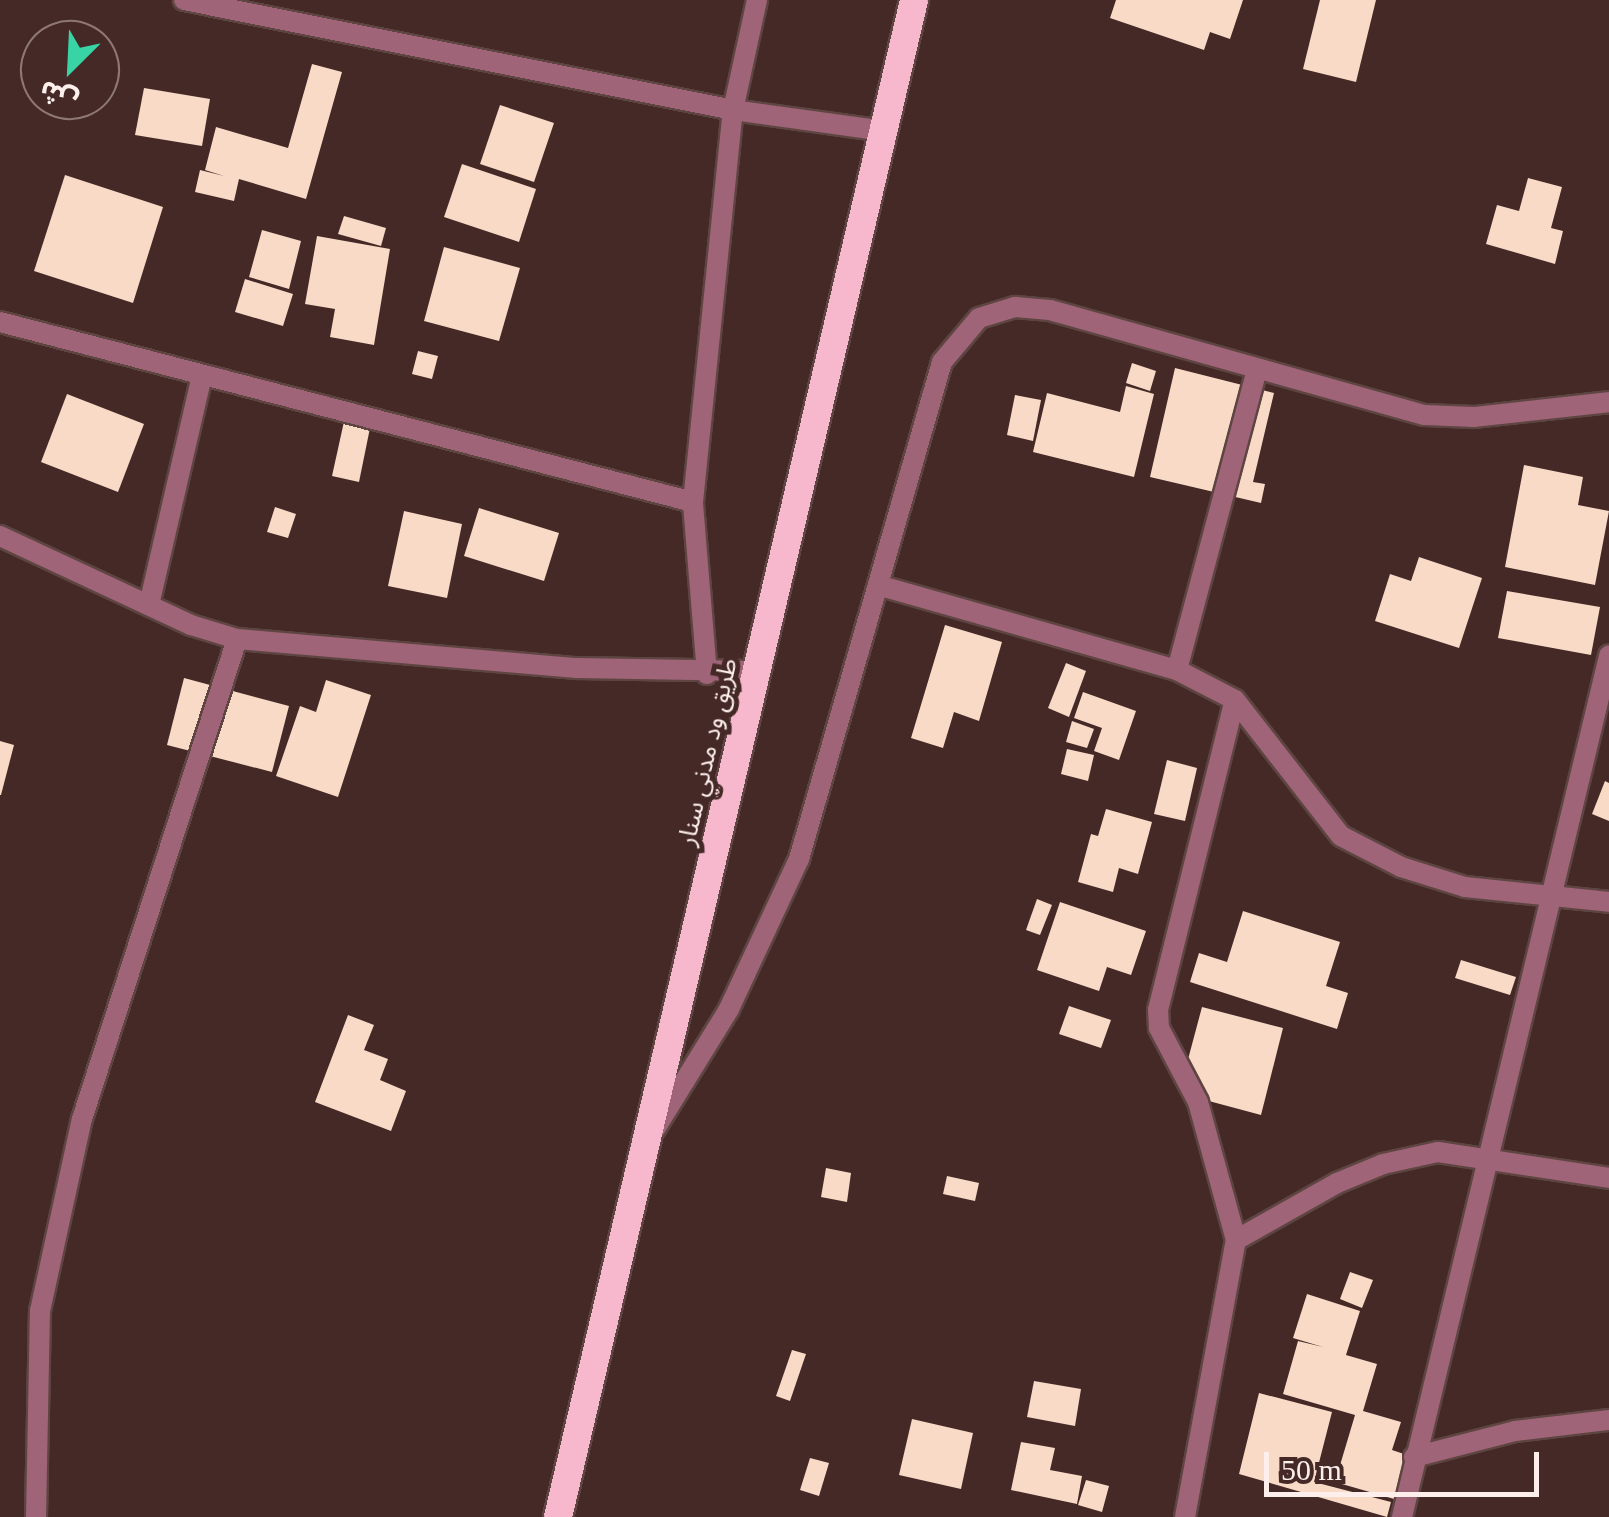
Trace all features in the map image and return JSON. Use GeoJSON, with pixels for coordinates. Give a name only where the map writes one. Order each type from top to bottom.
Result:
{"type":"FeatureCollection","features":[{"type":"Feature","properties":{"kind":"highway","name":"طريق ود مدني سنار"},"geometry":{"type":"LineString","coordinates":[[558,1517],[914,0]]}},
{"type":"Feature","properties":{"kind":"street"},"geometry":{"type":"LineString","coordinates":[[184,0],[733,110],[884,131]]}},
{"type":"Feature","properties":{"kind":"street"},"geometry":{"type":"LineString","coordinates":[[707,674],[693,502],[733,110],[757,0]]}},
{"type":"Feature","properties":{"kind":"street"},"geometry":{"type":"LineString","coordinates":[[644,1146],[729,1009],[798,859],[942,362],[978,318],[1015,308],[1050,310],[1424,415],[1474,417],[1609,402]]}},
{"type":"Feature","properties":{"kind":"street"},"geometry":{"type":"LineString","coordinates":[[0,322],[693,502]]}},
{"type":"Feature","properties":{"kind":"street"},"geometry":{"type":"LineString","coordinates":[[1176,670],[1258,369]]}},
{"type":"Feature","properties":{"kind":"street"},"geometry":{"type":"LineString","coordinates":[[148,605],[202,376]]}},
{"type":"Feature","properties":{"kind":"street"},"geometry":{"type":"LineString","coordinates":[[0,536],[148,605],[237,640],[707,674],[758,671]]}},
{"type":"Feature","properties":{"kind":"street"},"geometry":{"type":"LineString","coordinates":[[878,585],[1176,670],[1235,700],[1342,836],[1401,867],[1465,887],[1550,899],[1609,902]]}},
{"type":"Feature","properties":{"kind":"street"},"geometry":{"type":"LineString","coordinates":[[36,1517],[40,1311],[82,1119],[237,640]]}},
{"type":"Feature","properties":{"kind":"street"},"geometry":{"type":"LineString","coordinates":[[1402,1517],[1609,656]]}},
{"type":"Feature","properties":{"kind":"street"},"geometry":{"type":"LineString","coordinates":[[1184,1517],[1236,1240],[1198,1102],[1159,1028],[1158,1010],[1235,700]]}},
{"type":"Feature","properties":{"kind":"street"},"geometry":{"type":"LineString","coordinates":[[1236,1240],[1383,1164],[1438,1152],[1609,1178]]}},
{"type":"Feature","properties":{"kind":"street"},"geometry":{"type":"LineString","coordinates":[[1414,1457],[1499,1434],[1609,1420]]}},
{"type":"Feature","properties":{"kind":"building"},"geometry":{"type":"Polygon","coordinates":[[[1116,0],[1243,0],[1230,39],[1210,32],[1204,50],[1110,18],[1116,0]]]}},
{"type":"Feature","properties":{"kind":"building"},"geometry":{"type":"Polygon","coordinates":[[[1320,0],[1376,0],[1356,82],[1303,69],[1320,0]]]}},
{"type":"Feature","properties":{"kind":"building"},"geometry":{"type":"Polygon","coordinates":[[[312,64],[342,72],[306,199],[239,179],[234,201],[195,192],[200,170],[224,176],[205,170],[216,127],[288,148],[312,64]]]}},
{"type":"Feature","properties":{"kind":"building"},"geometry":{"type":"Polygon","coordinates":[[[144,88],[210,99],[202,146],[135,135],[144,88]]]}},
{"type":"Feature","properties":{"kind":"building"},"geometry":{"type":"Polygon","coordinates":[[[500,105],[554,123],[534,182],[480,164],[500,105]]]}},
{"type":"Feature","properties":{"kind":"building"},"geometry":{"type":"Polygon","coordinates":[[[462,164],[536,189],[519,242],[444,217],[462,164]]]}},
{"type":"Feature","properties":{"kind":"building"},"geometry":{"type":"Polygon","coordinates":[[[65,175],[163,207],[133,303],[34,271],[65,175]]]}},
{"type":"Feature","properties":{"kind":"building"},"geometry":{"type":"Polygon","coordinates":[[[1528,178],[1562,187],[1551,228],[1563,231],[1555,264],[1486,244],[1497,205],[1519,211],[1528,178]]]}},
{"type":"Feature","properties":{"kind":"building"},"geometry":{"type":"Polygon","coordinates":[[[344,216],[386,228],[381,246],[338,234],[344,216]]]}},
{"type":"Feature","properties":{"kind":"building"},"geometry":{"type":"Polygon","coordinates":[[[262,230],[301,241],[289,289],[249,277],[262,230]]]}},
{"type":"Feature","properties":{"kind":"building"},"geometry":{"type":"Polygon","coordinates":[[[317,236],[390,249],[374,345],[330,337],[335,309],[305,304],[317,236]]]}},
{"type":"Feature","properties":{"kind":"building"},"geometry":{"type":"Polygon","coordinates":[[[444,247],[520,268],[499,341],[424,321],[444,247]]]}},
{"type":"Feature","properties":{"kind":"building"},"geometry":{"type":"Polygon","coordinates":[[[245,279],[293,294],[283,326],[235,312],[245,279]]]}},
{"type":"Feature","properties":{"kind":"building"},"geometry":{"type":"Polygon","coordinates":[[[418,351],[438,356],[432,379],[412,374],[418,351]]]}},
{"type":"Feature","properties":{"kind":"building"},"geometry":{"type":"Polygon","coordinates":[[[1132,363],[1156,371],[1150,391],[1126,383],[1132,363]]]}},
{"type":"Feature","properties":{"kind":"building"},"geometry":{"type":"Polygon","coordinates":[[[1175,368],[1274,393],[1253,482],[1265,484],[1261,503],[1150,477],[1175,368]]]}},
{"type":"Feature","properties":{"kind":"building"},"geometry":{"type":"Polygon","coordinates":[[[1126,386],[1154,394],[1134,477],[1033,452],[1047,393],[1120,412],[1126,386]]]}},
{"type":"Feature","properties":{"kind":"building"},"geometry":{"type":"Polygon","coordinates":[[[67,394],[144,424],[118,492],[41,462],[67,394]]]}},
{"type":"Feature","properties":{"kind":"building"},"geometry":{"type":"Polygon","coordinates":[[[1015,395],[1041,400],[1033,441],[1007,435],[1015,395]]]}},
{"type":"Feature","properties":{"kind":"building"},"geometry":{"type":"Polygon","coordinates":[[[345,417],[371,423],[359,482],[332,476],[345,417]]]}},
{"type":"Feature","properties":{"kind":"building"},"geometry":{"type":"Polygon","coordinates":[[[1524,465],[1583,477],[1578,505],[1609,511],[1595,585],[1505,567],[1524,465]]]}},
{"type":"Feature","properties":{"kind":"building"},"geometry":{"type":"Polygon","coordinates":[[[275,507],[296,514],[288,538],[267,532],[275,507]]]}},
{"type":"Feature","properties":{"kind":"building"},"geometry":{"type":"Polygon","coordinates":[[[479,508],[559,533],[544,581],[464,556],[479,508]]]}},
{"type":"Feature","properties":{"kind":"building"},"geometry":{"type":"Polygon","coordinates":[[[404,511],[462,524],[447,598],[388,586],[404,511]]]}},
{"type":"Feature","properties":{"kind":"building"},"geometry":{"type":"Polygon","coordinates":[[[1419,557],[1482,578],[1459,648],[1375,621],[1390,574],[1411,581],[1419,557]]]}},
{"type":"Feature","properties":{"kind":"building"},"geometry":{"type":"Polygon","coordinates":[[[1507,591],[1600,607],[1591,655],[1498,638],[1507,591]]]}},
{"type":"Feature","properties":{"kind":"building"},"geometry":{"type":"Polygon","coordinates":[[[945,625],[1002,642],[979,721],[954,712],[943,748],[911,738],[945,625]]]}},
{"type":"Feature","properties":{"kind":"building"},"geometry":{"type":"Polygon","coordinates":[[[1066,663],[1086,671],[1069,717],[1048,708],[1066,663]]]}},
{"type":"Feature","properties":{"kind":"building"},"geometry":{"type":"Polygon","coordinates":[[[184,678],[289,706],[272,772],[167,745],[184,678]]]}},
{"type":"Feature","properties":{"kind":"building"},"geometry":{"type":"Polygon","coordinates":[[[326,680],[371,695],[338,797],[276,776],[300,706],[316,712],[326,680]]]}},
{"type":"Feature","properties":{"kind":"building"},"geometry":{"type":"Polygon","coordinates":[[[1083,692],[1136,711],[1119,760],[1094,751],[1102,728],[1074,718],[1083,692]]]}},
{"type":"Feature","properties":{"kind":"building"},"geometry":{"type":"Polygon","coordinates":[[[1072,721],[1094,729],[1087,748],[1066,742],[1072,721]]]}},
{"type":"Feature","properties":{"kind":"building"},"geometry":{"type":"Polygon","coordinates":[[[0,741],[14,745],[1,795],[0,795],[0,741]]]}},
{"type":"Feature","properties":{"kind":"building"},"geometry":{"type":"Polygon","coordinates":[[[1067,749],[1094,755],[1088,781],[1061,774],[1067,749]]]}},
{"type":"Feature","properties":{"kind":"building"},"geometry":{"type":"Polygon","coordinates":[[[1167,760],[1197,768],[1185,821],[1154,814],[1167,760]]]}},
{"type":"Feature","properties":{"kind":"building"},"geometry":{"type":"Polygon","coordinates":[[[1605,781],[1609,783],[1609,821],[1592,814],[1605,781]]]}},
{"type":"Feature","properties":{"kind":"building"},"geometry":{"type":"Polygon","coordinates":[[[1106,809],[1152,822],[1138,874],[1119,868],[1113,892],[1078,882],[1091,834],[1098,836],[1106,809]]]}},
{"type":"Feature","properties":{"kind":"building"},"geometry":{"type":"Polygon","coordinates":[[[1037,899],[1052,905],[1040,935],[1026,930],[1037,899]]]}},
{"type":"Feature","properties":{"kind":"building"},"geometry":{"type":"Polygon","coordinates":[[[1060,902],[1146,931],[1131,975],[1107,967],[1099,991],[1037,970],[1060,902]]]}},
{"type":"Feature","properties":{"kind":"building"},"geometry":{"type":"Polygon","coordinates":[[[1243,911],[1340,942],[1326,986],[1348,993],[1337,1029],[1190,982],[1199,953],[1227,962],[1243,911]]]}},
{"type":"Feature","properties":{"kind":"building"},"geometry":{"type":"Polygon","coordinates":[[[1461,960],[1516,977],[1510,995],[1455,978],[1461,960]]]}},
{"type":"Feature","properties":{"kind":"building"},"geometry":{"type":"Polygon","coordinates":[[[1069,1006],[1111,1020],[1101,1048],[1059,1034],[1069,1006]]]}},
{"type":"Feature","properties":{"kind":"building"},"geometry":{"type":"Polygon","coordinates":[[[1202,1007],[1283,1028],[1261,1115],[1179,1093],[1202,1007]]]}},
{"type":"Feature","properties":{"kind":"building"},"geometry":{"type":"Polygon","coordinates":[[[348,1015],[374,1025],[364,1050],[388,1059],[380,1080],[406,1091],[391,1131],[315,1102],[348,1015]]]}},
{"type":"Feature","properties":{"kind":"building"},"geometry":{"type":"Polygon","coordinates":[[[826,1168],[851,1173],[847,1202],[821,1197],[826,1168]]]}},
{"type":"Feature","properties":{"kind":"building"},"geometry":{"type":"Polygon","coordinates":[[[947,1176],[979,1183],[975,1201],[943,1194],[947,1176]]]}},
{"type":"Feature","properties":{"kind":"building"},"geometry":{"type":"Polygon","coordinates":[[[1350,1272],[1373,1280],[1362,1308],[1340,1299],[1350,1272]]]}},
{"type":"Feature","properties":{"kind":"building"},"geometry":{"type":"Polygon","coordinates":[[[1307,1294],[1360,1311],[1346,1355],[1377,1364],[1363,1411],[1401,1422],[1392,1450],[1407,1455],[1394,1499],[1335,1482],[1355,1415],[1283,1394],[1298,1341],[1323,1347],[1293,1338],[1307,1294]]]}},
{"type":"Feature","properties":{"kind":"building"},"geometry":{"type":"Polygon","coordinates":[[[792,1350],[806,1354],[790,1401],[776,1396],[792,1350]]]}},
{"type":"Feature","properties":{"kind":"building"},"geometry":{"type":"Polygon","coordinates":[[[1034,1381],[1081,1389],[1075,1426],[1027,1417],[1034,1381]]]}},
{"type":"Feature","properties":{"kind":"building"},"geometry":{"type":"Polygon","coordinates":[[[1259,1393],[1332,1412],[1314,1482],[1391,1502],[1387,1517],[1239,1474],[1259,1393]]]}},
{"type":"Feature","properties":{"kind":"building"},"geometry":{"type":"Polygon","coordinates":[[[912,1419],[973,1433],[961,1489],[899,1475],[912,1419]]]}},
{"type":"Feature","properties":{"kind":"building"},"geometry":{"type":"Polygon","coordinates":[[[1021,1442],[1055,1448],[1050,1470],[1082,1476],[1077,1504],[1011,1490],[1021,1442]]]}},
{"type":"Feature","properties":{"kind":"building"},"geometry":{"type":"Polygon","coordinates":[[[810,1458],[829,1463],[819,1496],[800,1490],[810,1458]]]}},
{"type":"Feature","properties":{"kind":"building"},"geometry":{"type":"Polygon","coordinates":[[[1086,1480],[1109,1486],[1102,1512],[1078,1505],[1086,1480]]]}}]}
